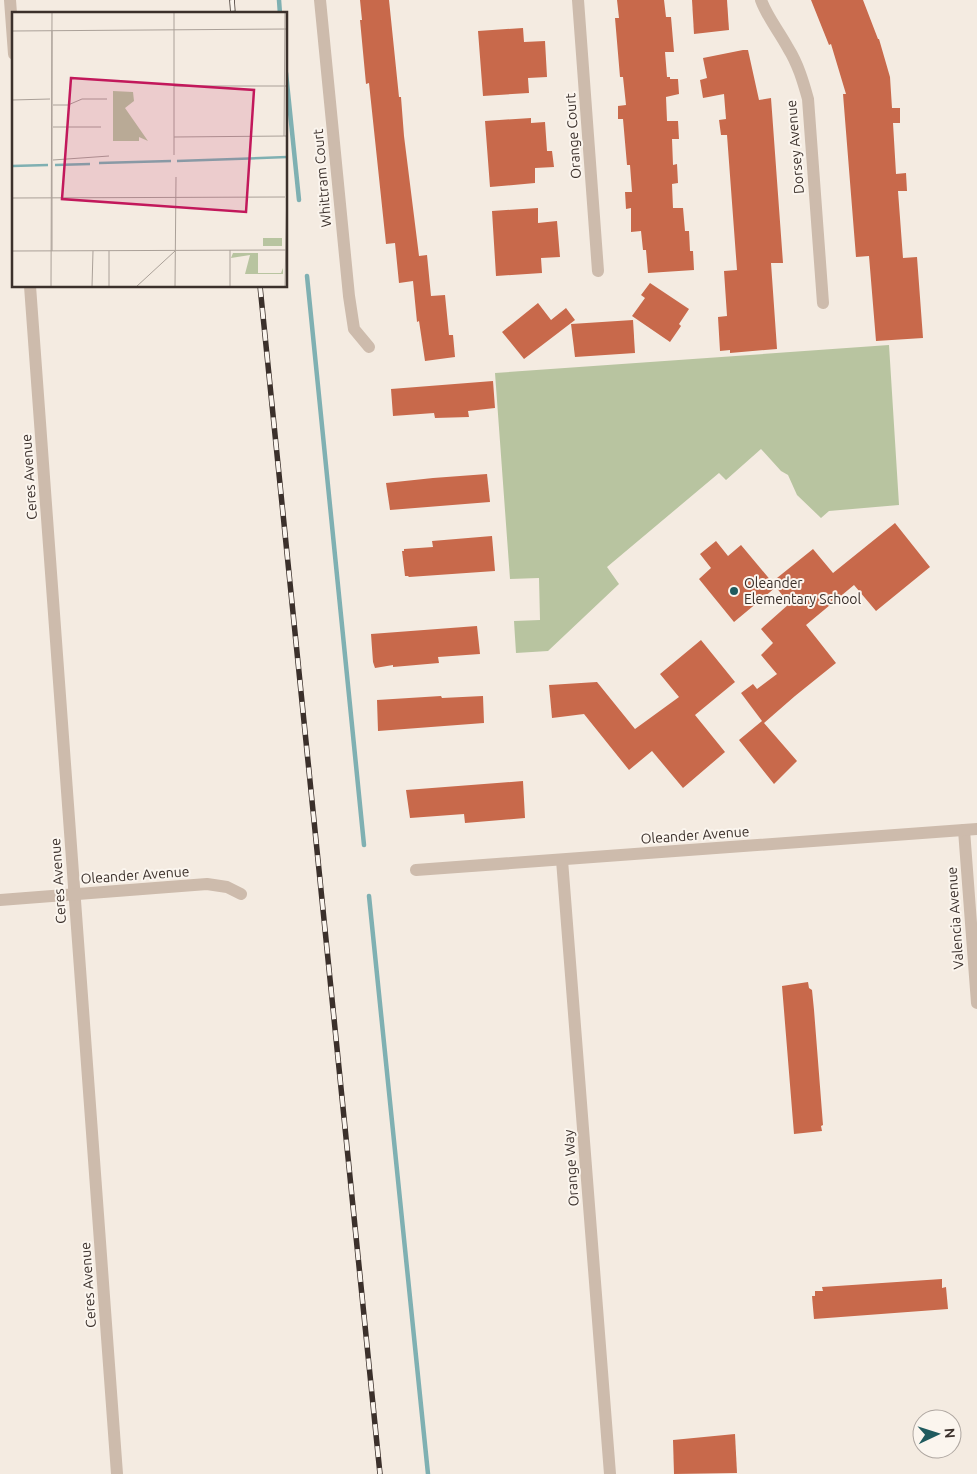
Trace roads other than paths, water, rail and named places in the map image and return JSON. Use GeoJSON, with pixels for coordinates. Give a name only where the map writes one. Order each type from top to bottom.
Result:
{"type":"FeatureCollection","features":[{"type":"Feature","properties":{"kind":"street"},"geometry":{"type":"LineString","coordinates":[[10,0],[12,27]]}},
{"type":"Feature","properties":{"kind":"street","name":"Whittram Court"},"geometry":{"type":"LineString","coordinates":[[320,0],[349,296],[354,329],[369,347]]}},
{"type":"Feature","properties":{"kind":"street","name":"Orange Court"},"geometry":{"type":"LineString","coordinates":[[578,0],[598,271]]}},
{"type":"Feature","properties":{"kind":"street","name":"Dorsey Avenue"},"geometry":{"type":"LineString","coordinates":[[760,0],[800,72],[808,99],[823,303]]}},
{"type":"Feature","properties":{"kind":"street","name":"Ceres Avenue"},"geometry":{"type":"LineString","coordinates":[[30,288],[117,1474]]}},
{"type":"Feature","properties":{"kind":"street","name":"Oleander Avenue"},"geometry":{"type":"LineString","coordinates":[[416,870],[977,829]]}},
{"type":"Feature","properties":{"kind":"street","name":"Valencia Avenue"},"geometry":{"type":"LineString","coordinates":[[964,830],[977,1003]]}},
{"type":"Feature","properties":{"kind":"street","name":"Orange Way"},"geometry":{"type":"LineString","coordinates":[[562,860],[610,1474]]}},
{"type":"Feature","properties":{"kind":"street","name":"Oleander Avenue"},"geometry":{"type":"LineString","coordinates":[[0,900],[207,884],[227,887],[241,894]]}},
{"type":"Feature","properties":{"kind":"waterway"},"geometry":{"type":"LineString","coordinates":[[279,0],[280,12]]}},
{"type":"Feature","properties":{"kind":"waterway"},"geometry":{"type":"LineString","coordinates":[[288,93],[299,200]]}},
{"type":"Feature","properties":{"kind":"waterway"},"geometry":{"type":"LineString","coordinates":[[307,276],[364,845]]}},
{"type":"Feature","properties":{"kind":"waterway"},"geometry":{"type":"LineString","coordinates":[[369,896],[428,1474]]}},
{"type":"Feature","properties":{"kind":"railway"},"geometry":{"type":"LineString","coordinates":[[232,0],[233,12]]}},
{"type":"Feature","properties":{"kind":"railway"},"geometry":{"type":"LineString","coordinates":[[260,288],[380,1474]]}},
{"type":"Feature","properties":{"kind":"place","name":"Oleander Elementary School"},"geometry":{"type":"Point","coordinates":[734,591]}}]}
